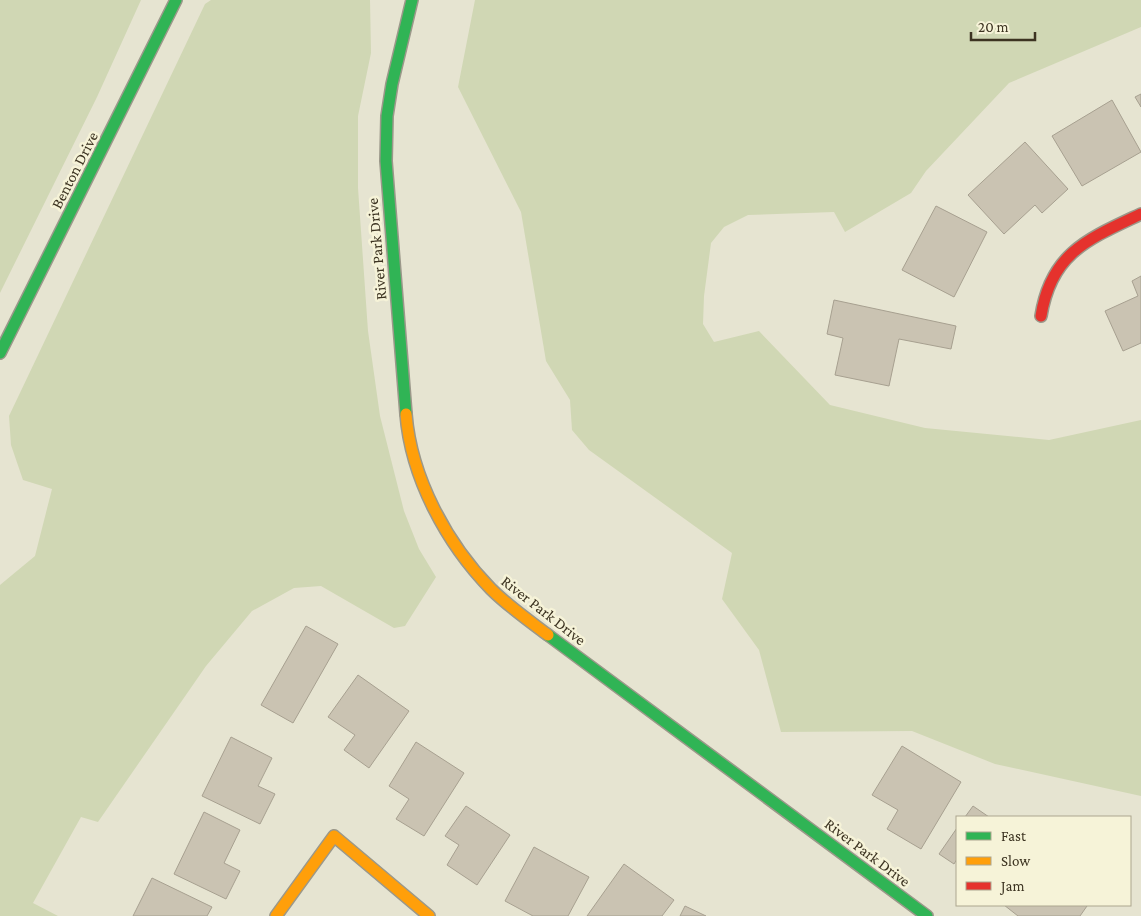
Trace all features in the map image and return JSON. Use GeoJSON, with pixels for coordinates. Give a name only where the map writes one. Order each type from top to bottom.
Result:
{"type":"FeatureCollection","features":[{"type":"Feature","properties":{"kind":"street","name":"Benton Drive"},"geometry":{"type":"LineString","coordinates":[[0,353],[176,0]]}},
{"type":"Feature","properties":{"kind":"street","name":"River Park Drive"},"geometry":{"type":"LineString","coordinates":[[412,0],[392,84],[387,116],[386,161],[407,422],[416,461],[438,518],[455,547],[472,569],[489,589],[512,608],[927,916]]}},
{"type":"Feature","properties":{"kind":"street"},"geometry":{"type":"LineString","coordinates":[[1042,316],[1043,295],[1053,272],[1070,254],[1100,233],[1141,214]]}},
{"type":"Feature","properties":{"kind":"street"},"geometry":{"type":"LineString","coordinates":[[276,916],[334,836],[429,916]]}},
{"type":"Feature","properties":{"kind":"green space"},"geometry":{"type":"Polygon","coordinates":[[[0,0],[141,0],[97,97],[0,293],[0,0]]]}},
{"type":"Feature","properties":{"kind":"green space"},"geometry":{"type":"Polygon","coordinates":[[[211,0],[370,0],[371,53],[358,116],[358,188],[368,331],[380,416],[404,511],[419,549],[436,577],[405,626],[394,628],[321,586],[294,588],[252,611],[206,666],[98,822],[81,817],[33,903],[58,916],[0,916],[0,585],[35,556],[52,489],[23,480],[11,445],[9,416],[205,4],[211,0]]]}},
{"type":"Feature","properties":{"kind":"green space"},"geometry":{"type":"Polygon","coordinates":[[[475,0],[1141,0],[1141,27],[1009,83],[926,171],[911,193],[845,232],[834,212],[748,215],[724,227],[711,243],[704,296],[703,324],[714,342],[759,331],[830,405],[925,428],[1049,440],[1141,420],[1141,796],[995,764],[912,731],[781,732],[759,650],[722,599],[732,553],[589,450],[572,430],[570,400],[546,361],[521,212],[458,87],[475,0]]]}},
{"type":"Feature","properties":{"kind":"building"},"geometry":{"type":"Polygon","coordinates":[[[1141,94],[1141,107],[1135,97],[1141,94]]]}},
{"type":"Feature","properties":{"kind":"building"},"geometry":{"type":"Polygon","coordinates":[[[1112,100],[1141,152],[1082,186],[1052,136],[1112,100]]]}},
{"type":"Feature","properties":{"kind":"building"},"geometry":{"type":"Polygon","coordinates":[[[1025,142],[1068,189],[1042,213],[1035,205],[1004,234],[968,195],[1025,142]]]}},
{"type":"Feature","properties":{"kind":"building"},"geometry":{"type":"Polygon","coordinates":[[[936,206],[987,232],[954,297],[902,270],[936,206]]]}},
{"type":"Feature","properties":{"kind":"building"},"geometry":{"type":"Polygon","coordinates":[[[1141,276],[1141,343],[1123,351],[1105,311],[1138,296],[1132,281],[1141,276]]]}},
{"type":"Feature","properties":{"kind":"building"},"geometry":{"type":"Polygon","coordinates":[[[834,300],[956,326],[951,349],[899,339],[889,386],[835,375],[843,338],[827,334],[834,300]]]}},
{"type":"Feature","properties":{"kind":"building"},"geometry":{"type":"Polygon","coordinates":[[[306,626],[338,644],[293,723],[261,705],[306,626]]]}},
{"type":"Feature","properties":{"kind":"building"},"geometry":{"type":"Polygon","coordinates":[[[358,675],[409,711],[369,768],[344,750],[355,735],[328,717],[358,675]]]}},
{"type":"Feature","properties":{"kind":"building"},"geometry":{"type":"Polygon","coordinates":[[[231,737],[272,758],[258,786],[275,794],[260,824],[202,796],[231,737]]]}},
{"type":"Feature","properties":{"kind":"building"},"geometry":{"type":"Polygon","coordinates":[[[416,742],[464,773],[424,836],[396,819],[409,799],[389,786],[416,742]]]}},
{"type":"Feature","properties":{"kind":"building"},"geometry":{"type":"Polygon","coordinates":[[[902,746],[961,782],[921,849],[887,829],[898,810],[872,795],[902,746]]]}},
{"type":"Feature","properties":{"kind":"building"},"geometry":{"type":"Polygon","coordinates":[[[466,806],[510,835],[477,885],[447,865],[459,845],[445,836],[466,806]]]}},
{"type":"Feature","properties":{"kind":"building"},"geometry":{"type":"Polygon","coordinates":[[[973,806],[988,816],[966,816],[973,806]]]}},
{"type":"Feature","properties":{"kind":"building"},"geometry":{"type":"Polygon","coordinates":[[[204,812],[240,830],[224,863],[240,871],[226,899],[174,874],[204,812]]]}},
{"type":"Feature","properties":{"kind":"building"},"geometry":{"type":"Polygon","coordinates":[[[956,829],[956,861],[954,864],[939,854],[956,829]]]}},
{"type":"Feature","properties":{"kind":"building"},"geometry":{"type":"Polygon","coordinates":[[[534,847],[589,877],[568,916],[533,916],[505,901],[534,847]]]}},
{"type":"Feature","properties":{"kind":"building"},"geometry":{"type":"Polygon","coordinates":[[[624,864],[674,900],[662,916],[587,916],[624,864]]]}},
{"type":"Feature","properties":{"kind":"building"},"geometry":{"type":"Polygon","coordinates":[[[152,878],[212,907],[207,916],[133,916],[152,878]]]}},
{"type":"Feature","properties":{"kind":"building"},"geometry":{"type":"Polygon","coordinates":[[[685,906],[706,916],[680,916],[685,906]]]}},
{"type":"Feature","properties":{"kind":"building"},"geometry":{"type":"Polygon","coordinates":[[[1005,906],[1087,906],[1080,916],[1018,916],[1005,906]]]}},
{"type":"Feature","properties":{"kind":"traffic: fast"},"geometry":{"type":"LineString","coordinates":[[0,353],[176,0]]}},
{"type":"Feature","properties":{"kind":"traffic: fast"},"geometry":{"type":"LineString","coordinates":[[406,414],[386,161],[387,116],[392,84],[412,0]]}},
{"type":"Feature","properties":{"kind":"traffic: fast"},"geometry":{"type":"LineString","coordinates":[[548,635],[927,916]]}},
{"type":"Feature","properties":{"kind":"traffic: slow"},"geometry":{"type":"LineString","coordinates":[[406,414],[409,438],[423,486],[446,531],[460,552],[491,589],[548,635]]}},
{"type":"Feature","properties":{"kind":"traffic: slow"},"geometry":{"type":"LineString","coordinates":[[276,916],[334,836],[429,916]]}},
{"type":"Feature","properties":{"kind":"traffic: jam"},"geometry":{"type":"LineString","coordinates":[[1041,316],[1053,277],[1063,263],[1089,241],[1141,214]]}}]}
